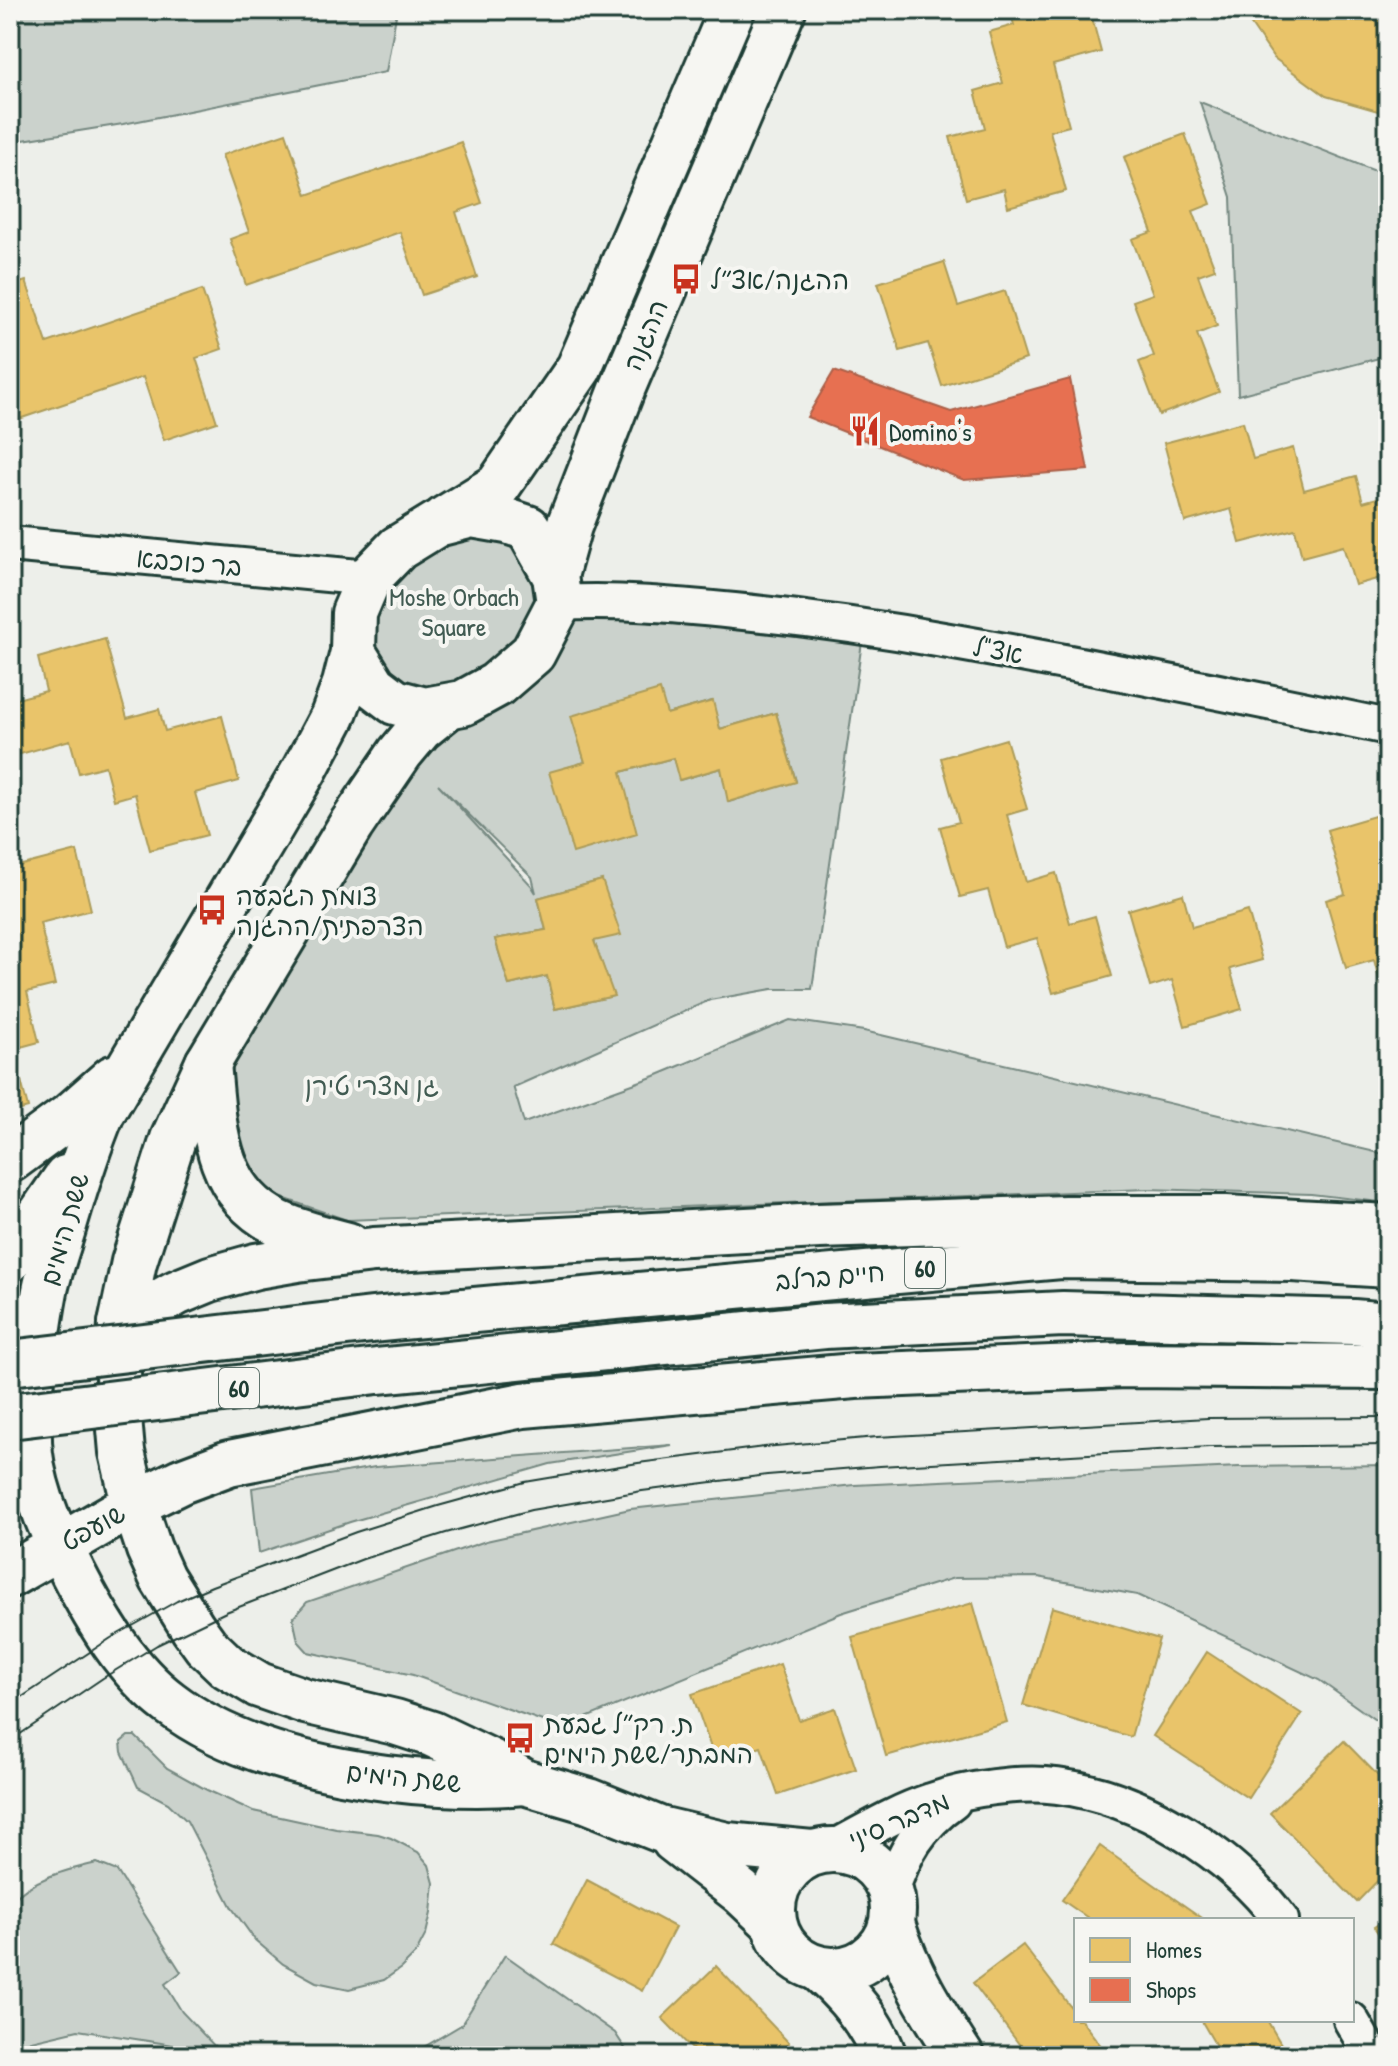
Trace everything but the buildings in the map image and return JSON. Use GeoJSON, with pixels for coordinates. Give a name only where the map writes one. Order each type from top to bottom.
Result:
{"type":"FeatureCollection","features":[{"type":"Feature","properties":{"kind":"main road","name":"ההגנה"},"geometry":{"type":"LineString","coordinates":[[437,524],[498,486],[579,368],[732,10]]}},
{"type":"Feature","properties":{"kind":"main road","name":"ההגנה"},"geometry":{"type":"LineString","coordinates":[[557,590],[569,526],[584,485],[783,10]]}},
{"type":"Feature","properties":{"kind":"main road"},"geometry":{"type":"LineString","coordinates":[[472,515],[528,528],[557,590],[533,653],[496,685],[463,703],[425,710],[395,702],[374,686],[353,652],[354,613],[369,578],[398,548],[437,524],[472,515]]}},
{"type":"Feature","properties":{"kind":"main road","name":"ששת הימים"},"geometry":{"type":"LineString","coordinates":[[353,652],[333,716],[305,769],[102,1113],[88,1146],[15,1396],[28,1419],[30,1455],[47,1522],[85,1596],[111,1638],[129,1663],[168,1702],[230,1738],[325,1767],[377,1777],[440,1783],[485,1785],[524,1782]]}},
{"type":"Feature","properties":{"kind":"main road","name":"ששת הימים"},"geometry":{"type":"LineString","coordinates":[[446,708],[420,729],[371,794],[208,1063],[173,1139],[134,1262],[121,1324],[119,1418],[122,1452],[134,1504],[162,1578],[206,1646],[227,1666],[259,1685],[305,1701],[432,1734],[491,1762],[524,1782],[589,1801],[659,1829],[727,1845],[822,1851]]}},
{"type":"Feature","properties":{"kind":"main road"},"geometry":{"type":"LineString","coordinates":[[208,1063],[214,1124],[229,1177],[239,1195],[276,1222],[321,1238],[374,1250]]}},
{"type":"Feature","properties":{"kind":"main road"},"geometry":{"type":"LineString","coordinates":[[10,1160],[71,1115],[130,1064]]}},
{"type":"Feature","properties":{"kind":"main road"},"geometry":{"type":"LineString","coordinates":[[10,1259],[88,1146]]}},
{"type":"Feature","properties":{"kind":"main road"},"geometry":{"type":"LineString","coordinates":[[15,1396],[65,1365],[121,1324],[176,1293],[221,1275],[283,1261],[374,1250],[819,1226],[1065,1218],[1226,1218],[1388,1227]]}},
{"type":"Feature","properties":{"kind":"main road","name":"חיים ברלב"},"geometry":{"type":"LineString","coordinates":[[15,1396],[356,1322],[708,1287],[1061,1256],[1292,1259],[1388,1265]]}},
{"type":"Feature","properties":{"kind":"main road","name":"חיים ברלב"},"geometry":{"type":"LineString","coordinates":[[15,1396],[347,1375],[825,1326],[1063,1314],[1388,1325]]}},
{"type":"Feature","properties":{"kind":"main road","name":"שועפט"},"geometry":{"type":"LineString","coordinates":[[10,1575],[134,1504],[181,1481],[229,1463],[523,1405],[855,1376],[1126,1365],[1388,1367]]}},
{"type":"Feature","properties":{"kind":"main road","name":"ששת הימים"},"geometry":{"type":"LineString","coordinates":[[659,1829],[706,1863],[774,1923]]}},
{"type":"Feature","properties":{"kind":"main road"},"geometry":{"type":"LineString","coordinates":[[891,1908],[884,1943],[869,1959],[840,1970],[819,1969],[805,1964],[788,1951],[774,1923],[773,1902],[779,1882],[798,1859],[822,1851],[853,1852],[874,1865],[882,1873],[891,1908],[899,1947],[961,2056]]}},
{"type":"Feature","properties":{"kind":"main road"},"geometry":{"type":"LineString","coordinates":[[819,1969],[842,1989],[862,2014],[879,2041],[884,2056]]}},
{"type":"Feature","properties":{"kind":"street","name":"בר כוכבא"},"geometry":{"type":"LineString","coordinates":[[10,544],[369,578]]}},
{"type":"Feature","properties":{"kind":"street","name":"אצ\"ל"},"geometry":{"type":"LineString","coordinates":[[557,590],[603,600],[701,607],[875,628],[1171,682],[1388,727]]}},
{"type":"Feature","properties":{"kind":"street","name":"מדבר סיני"},"geometry":{"type":"LineString","coordinates":[[822,1851],[930,1801],[1008,1786],[1055,1785],[1109,1797],[1163,1821],[1218,1857],[1279,1918]]}},
{"type":"Feature","properties":{"kind":"street","name":"מדבר סיני"},"geometry":{"type":"LineString","coordinates":[[891,1908],[898,1870],[910,1846],[924,1826],[966,1792]]}},
{"type":"Feature","properties":{"kind":"street"},"geometry":{"type":"LineString","coordinates":[[1352,2022],[1372,2056]]}},
{"type":"Feature","properties":{"kind":"green space"},"geometry":{"type":"Polygon","coordinates":[[[10,10],[397,10],[386,72],[123,124],[10,142],[10,10]]]}},
{"type":"Feature","properties":{"kind":"green space"},"geometry":{"type":"Polygon","coordinates":[[[1200,102],[1388,176],[1383,357],[1238,395],[1231,197],[1200,102]]]}},
{"type":"Feature","properties":{"kind":"green space","name":"Moshe Orbach Square"},"geometry":{"type":"Polygon","coordinates":[[[472,515],[555,576],[496,685],[395,702],[354,613],[472,515]]]}},
{"type":"Feature","properties":{"kind":"green space","name":"גן מצרי טירן"},"geometry":{"type":"Polygon","coordinates":[[[574,616],[652,616],[862,642],[812,989],[772,989],[710,1000],[513,1086],[524,1123],[655,1076],[790,1020],[864,1031],[1388,1155],[1388,1203],[1311,1194],[1147,1189],[347,1220],[274,1195],[259,1182],[238,1143],[228,1067],[374,826],[431,741],[476,720],[574,616]],[[712,701],[667,714],[572,716],[585,762],[549,773],[621,772],[673,758],[680,780],[721,768],[729,802],[796,781],[776,713],[720,729],[712,701]],[[438,784],[536,893],[532,877],[438,784]],[[602,880],[538,898],[546,930],[495,939],[509,985],[547,976],[555,1009],[613,996],[594,941],[602,880]]]}},
{"type":"Feature","properties":{"kind":"green space"},"geometry":{"type":"Polygon","coordinates":[[[672,1445],[550,1464],[350,1522],[259,1553],[252,1488],[375,1467],[672,1445]]]}},
{"type":"Feature","properties":{"kind":"green space"},"geometry":{"type":"Polygon","coordinates":[[[1388,1465],[1388,1729],[1319,1680],[1137,1595],[1038,1577],[954,1578],[841,1613],[562,1728],[413,1675],[308,1652],[298,1641],[293,1618],[307,1602],[486,1541],[630,1509],[854,1485],[1239,1467],[1388,1465]]]}},
{"type":"Feature","properties":{"kind":"green space"},"geometry":{"type":"Polygon","coordinates":[[[128,1736],[135,1736],[167,1768],[253,1811],[336,1829],[378,1834],[418,1852],[429,1865],[434,1883],[426,1934],[416,1953],[384,1980],[349,1989],[316,1982],[283,1964],[255,1940],[232,1908],[187,1821],[168,1803],[138,1787],[122,1752],[121,1742],[128,1736]]]}},
{"type":"Feature","properties":{"kind":"green space"},"geometry":{"type":"Polygon","coordinates":[[[97,1863],[117,1871],[181,1972],[165,1984],[182,2012],[224,2056],[78,2030],[10,2046],[10,1903],[39,1881],[97,1863]]]}},
{"type":"Feature","properties":{"kind":"green space"},"geometry":{"type":"Polygon","coordinates":[[[505,1955],[615,2033],[630,2056],[409,2056],[461,2025],[505,1955]]]}},
{"type":"Feature","properties":{"kind":"tram line"},"geometry":{"type":"LineString","coordinates":[[10,1705],[111,1638],[177,1601],[356,1532],[525,1482],[638,1463],[877,1437],[1208,1418],[1388,1417]]}},
{"type":"Feature","properties":{"kind":"tram line"},"geometry":{"type":"LineString","coordinates":[[10,1741],[157,1645],[226,1612],[363,1559],[531,1510],[642,1491],[767,1475],[880,1466],[1209,1447],[1388,1445]]}},
{"type":"Feature","properties":{"kind":"place","name":"ההגנה/אצ״ל"},"geometry":{"type":"Point","coordinates":[686,279]}},
{"type":"Feature","properties":{"kind":"place","name":"Domino's"},"geometry":{"type":"Point","coordinates":[865,431]}},
{"type":"Feature","properties":{"kind":"place","name":"צומת הגבעה הצרפתית/ההגנה"},"geometry":{"type":"Point","coordinates":[212,910]}},
{"type":"Feature","properties":{"kind":"place","name":"ת. רק״ל גבעת המבתר/ששת הימים"},"geometry":{"type":"Point","coordinates":[520,1738]}}]}
